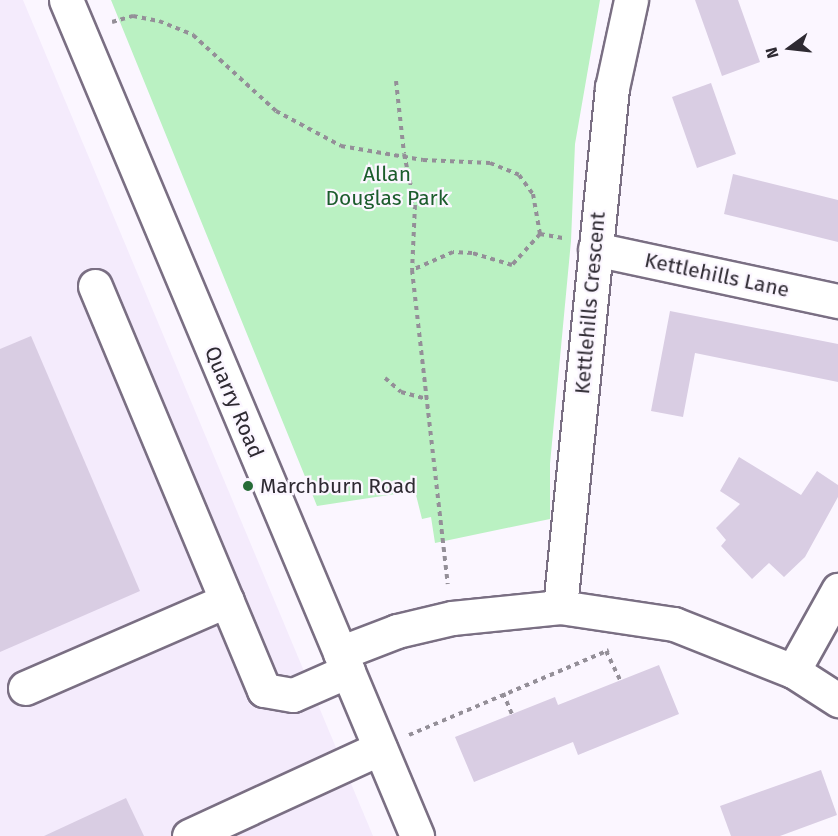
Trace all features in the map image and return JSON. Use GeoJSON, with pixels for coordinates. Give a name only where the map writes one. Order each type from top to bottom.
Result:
{"type":"FeatureCollection","features":[{"type":"Feature","properties":{"kind":"street","name":"Quarry Road"},"geometry":{"type":"LineString","coordinates":[[66,0],[417,836]]}},
{"type":"Feature","properties":{"kind":"street","name":"Kettlehills Crescent"},"geometry":{"type":"LineString","coordinates":[[560,608],[612,88],[632,0]]}},
{"type":"Feature","properties":{"kind":"street","name":"Kettlehills Lane"},"geometry":{"type":"LineString","coordinates":[[595,249],[838,301]]}},
{"type":"Feature","properties":{"kind":"street"},"geometry":{"type":"LineString","coordinates":[[95,286],[264,690],[292,695],[398,631],[452,618],[560,608],[674,624],[793,671],[838,700]]}},
{"type":"Feature","properties":{"kind":"street"},"geometry":{"type":"LineString","coordinates":[[793,671],[838,590]]}},
{"type":"Feature","properties":{"kind":"street"},"geometry":{"type":"LineString","coordinates":[[25,688],[226,600]]}},
{"type":"Feature","properties":{"kind":"street"},"geometry":{"type":"LineString","coordinates":[[189,836],[380,748]]}},
{"type":"Feature","properties":{"kind":"path"},"geometry":{"type":"LineString","coordinates":[[80,35],[132,16],[159,21],[193,35],[276,111],[340,146],[404,154],[423,160],[490,163],[519,175],[533,194],[540,234],[512,265],[472,253],[453,252],[412,270]]}},
{"type":"Feature","properties":{"kind":"path"},"geometry":{"type":"LineString","coordinates":[[396,81],[404,154],[416,205],[412,270],[424,398],[452,618]]}},
{"type":"Feature","properties":{"kind":"path"},"geometry":{"type":"LineString","coordinates":[[385,378],[401,392],[424,398]]}},
{"type":"Feature","properties":{"kind":"path"},"geometry":{"type":"LineString","coordinates":[[380,748],[503,693],[616,647]]}},
{"type":"Feature","properties":{"kind":"path"},"geometry":{"type":"LineString","coordinates":[[606,651],[620,680]]}},
{"type":"Feature","properties":{"kind":"path"},"geometry":{"type":"LineString","coordinates":[[503,693],[512,714]]}},
{"type":"Feature","properties":{"kind":"shaded area"},"geometry":{"type":"Polygon","coordinates":[[[0,0],[23,0],[373,836],[0,836],[0,0]]]}},
{"type":"Feature","properties":{"kind":"green space","name":"Allan Douglas Park"},"geometry":{"type":"Polygon","coordinates":[[[111,0],[600,0],[575,144],[571,241],[550,464],[550,519],[435,543],[431,517],[422,519],[415,491],[317,506],[111,0]]]}},
{"type":"Feature","properties":{"kind":"building"},"geometry":{"type":"Polygon","coordinates":[[[695,0],[738,0],[760,62],[722,76],[695,0]]]}},
{"type":"Feature","properties":{"kind":"building"},"geometry":{"type":"Polygon","coordinates":[[[711,83],[736,154],[697,168],[672,97],[711,83]]]}},
{"type":"Feature","properties":{"kind":"building"},"geometry":{"type":"Polygon","coordinates":[[[733,174],[838,200],[838,242],[724,214],[733,174]]]}},
{"type":"Feature","properties":{"kind":"building"},"geometry":{"type":"Polygon","coordinates":[[[670,311],[838,344],[838,382],[695,353],[683,417],[651,411],[670,311]]]}},
{"type":"Feature","properties":{"kind":"building"},"geometry":{"type":"Polygon","coordinates":[[[31,336],[140,591],[0,652],[0,349],[31,336]]]}},
{"type":"Feature","properties":{"kind":"building"},"geometry":{"type":"Polygon","coordinates":[[[739,457],[801,495],[817,471],[838,485],[838,497],[805,557],[784,577],[769,563],[752,579],[721,546],[726,540],[716,528],[740,504],[720,491],[739,457]]]}},
{"type":"Feature","properties":{"kind":"building"},"geometry":{"type":"Polygon","coordinates":[[[659,665],[679,714],[578,755],[573,742],[474,782],[455,737],[555,697],[558,705],[659,665]]]}},
{"type":"Feature","properties":{"kind":"building"},"geometry":{"type":"Polygon","coordinates":[[[821,770],[837,815],[780,836],[731,836],[720,806],[821,770]]]}},
{"type":"Feature","properties":{"kind":"building"},"geometry":{"type":"Polygon","coordinates":[[[126,798],[144,836],[44,836],[126,798]]]}},
{"type":"Feature","properties":{"kind":"place","name":"Marchburn Road"},"geometry":{"type":"Point","coordinates":[248,486]}}]}
